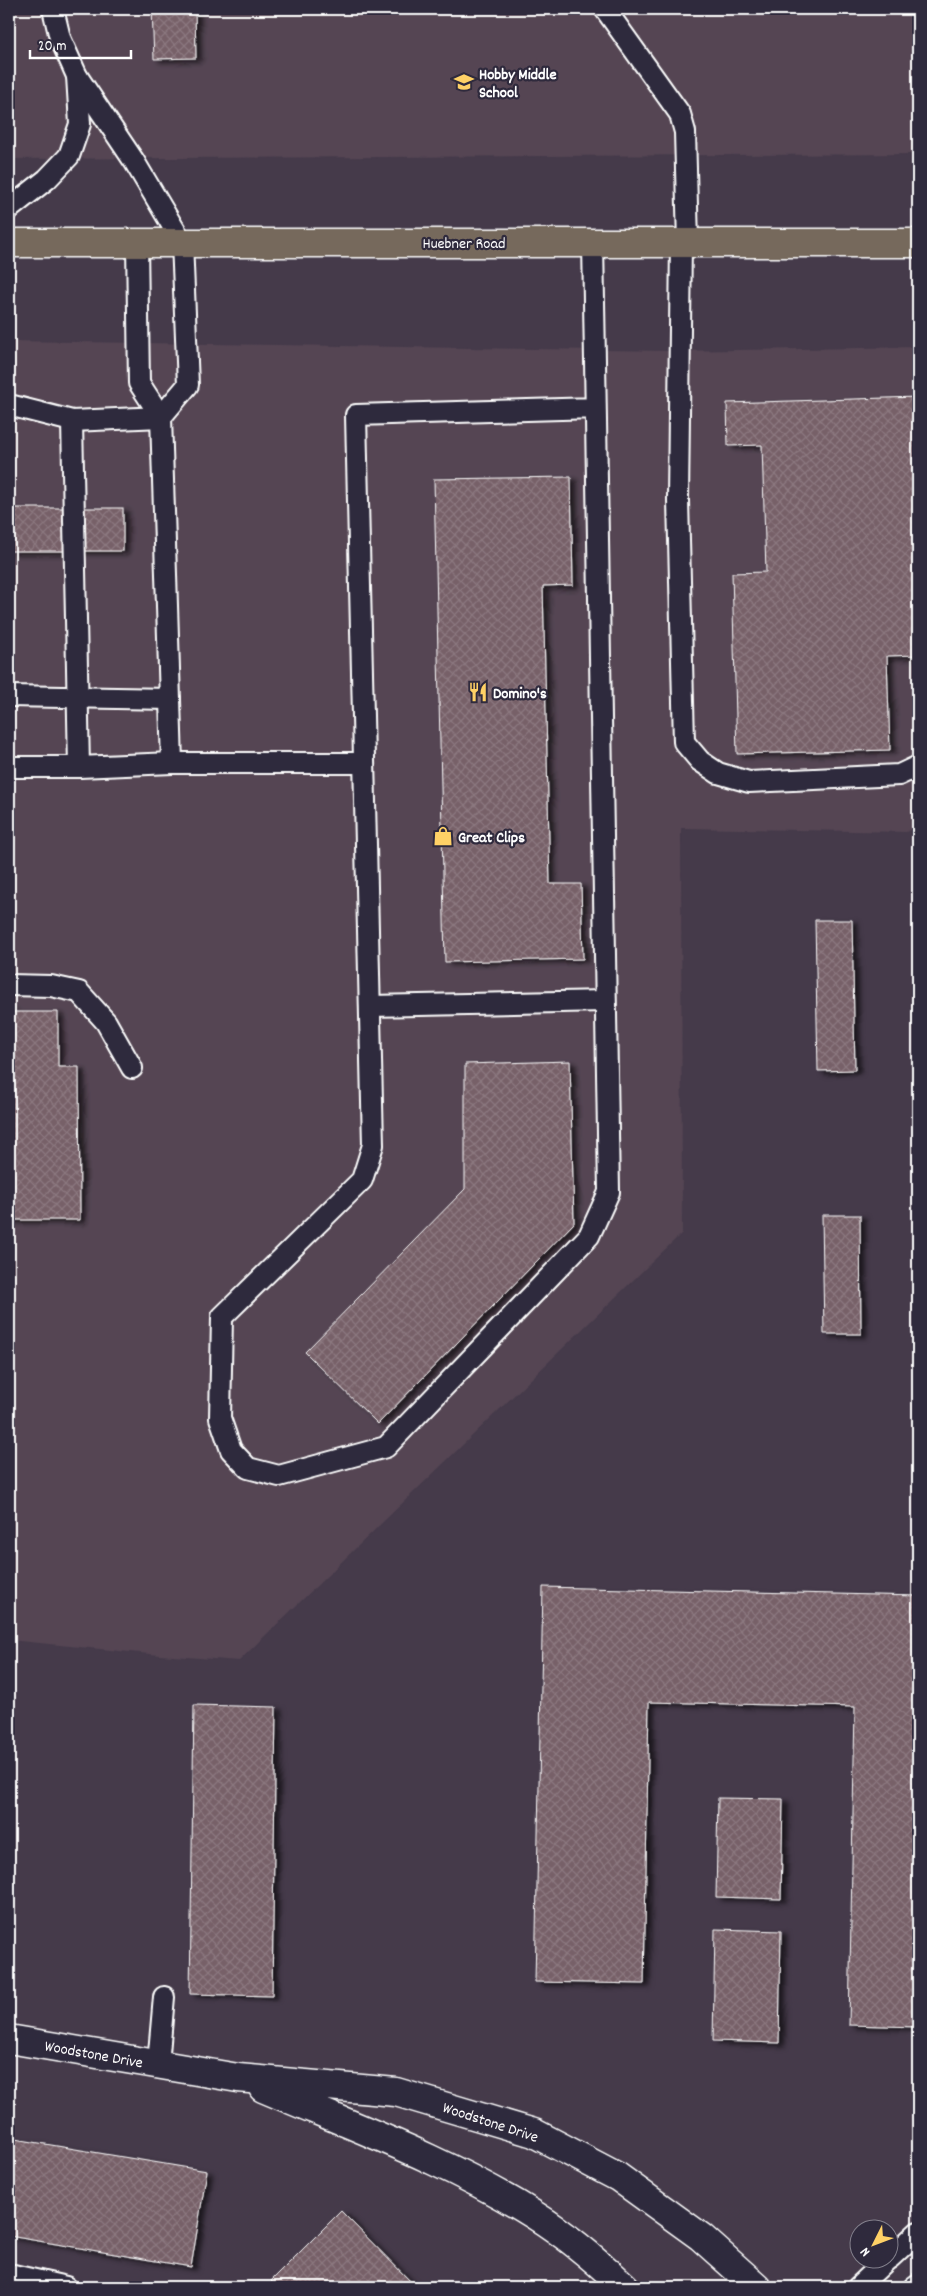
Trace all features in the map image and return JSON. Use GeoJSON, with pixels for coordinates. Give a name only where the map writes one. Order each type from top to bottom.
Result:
{"type":"FeatureCollection","features":[{"type":"Feature","properties":{"kind":"main road","name":"Huebner Road"},"geometry":{"type":"LineString","coordinates":[[9,243],[918,243]]}},
{"type":"Feature","properties":{"kind":"street","name":"Woodstone Drive"},"geometry":{"type":"LineString","coordinates":[[9,2039],[238,2078],[396,2092],[534,2133],[618,2176],[701,2237],[757,2287]]}},
{"type":"Feature","properties":{"kind":"street","name":"Woodstone Drive"},"geometry":{"type":"LineString","coordinates":[[238,2078],[469,2177],[536,2216],[594,2259],[625,2287]]}},
{"type":"Feature","properties":{"kind":"lane"},"geometry":{"type":"LineString","coordinates":[[9,405],[72,421],[161,416],[188,385],[182,242],[134,161],[77,76],[60,38],[53,9]]}},
{"type":"Feature","properties":{"kind":"lane"},"geometry":{"type":"LineString","coordinates":[[606,9],[680,114],[685,132],[685,242],[678,500],[684,742],[700,761],[718,773],[749,782],[899,775],[918,766]]}},
{"type":"Feature","properties":{"kind":"lane"},"geometry":{"type":"LineString","coordinates":[[9,209],[47,179],[69,156],[80,124],[77,76]]}},
{"type":"Feature","properties":{"kind":"lane"},"geometry":{"type":"LineString","coordinates":[[593,242],[609,1192],[589,1236],[386,1447],[280,1476],[248,1468],[231,1450],[220,1418],[222,1317],[362,1180],[374,1145],[356,415],[595,408]]}},
{"type":"Feature","properties":{"kind":"lane"},"geometry":{"type":"LineString","coordinates":[[138,243],[139,383],[161,416],[172,763]]}},
{"type":"Feature","properties":{"kind":"lane"},"geometry":{"type":"LineString","coordinates":[[72,421],[80,767]]}},
{"type":"Feature","properties":{"kind":"lane"},"geometry":{"type":"LineString","coordinates":[[9,696],[170,699]]}},
{"type":"Feature","properties":{"kind":"lane"},"geometry":{"type":"LineString","coordinates":[[9,767],[80,767],[172,763],[364,764]]}},
{"type":"Feature","properties":{"kind":"lane"},"geometry":{"type":"LineString","coordinates":[[9,985],[51,986],[79,992],[106,1022],[132,1068]]}},
{"type":"Feature","properties":{"kind":"lane"},"geometry":{"type":"LineString","coordinates":[[370,1006],[606,1001]]}},
{"type":"Feature","properties":{"kind":"lane"},"geometry":{"type":"LineString","coordinates":[[158,2064],[164,1997]]}},
{"type":"Feature","properties":{"kind":"lane"},"geometry":{"type":"LineString","coordinates":[[900,2248],[918,2232]]}},
{"type":"Feature","properties":{"kind":"lane"},"geometry":{"type":"LineString","coordinates":[[858,2287],[878,2268]]}},
{"type":"Feature","properties":{"kind":"lane"},"geometry":{"type":"LineString","coordinates":[[9,2274],[66,2287]]}},
{"type":"Feature","properties":{"kind":"lane"},"geometry":{"type":"LineString","coordinates":[[914,2287],[918,2284]]}},
{"type":"Feature","properties":{"kind":"shaded area","name":"Hobby Middle School"},"geometry":{"type":"Polygon","coordinates":[[[9,9],[918,9],[918,154],[9,159],[9,9]]]}},
{"type":"Feature","properties":{"kind":"shaded area"},"geometry":{"type":"Polygon","coordinates":[[[9,341],[672,351],[918,347],[918,826],[906,832],[681,828],[682,1233],[239,1661],[9,1640],[9,341]]]}},
{"type":"Feature","properties":{"kind":"building"},"geometry":{"type":"Polygon","coordinates":[[[152,9],[195,9],[196,58],[154,59],[152,9]]]}},
{"type":"Feature","properties":{"kind":"building"},"geometry":{"type":"Polygon","coordinates":[[[918,397],[918,655],[887,656],[890,750],[737,754],[732,573],[766,572],[762,445],[728,446],[727,403],[918,397]]]}},
{"type":"Feature","properties":{"kind":"building"},"geometry":{"type":"Polygon","coordinates":[[[571,477],[573,585],[543,586],[550,884],[581,884],[583,959],[445,962],[434,479],[571,477]]]}},
{"type":"Feature","properties":{"kind":"building"},"geometry":{"type":"Polygon","coordinates":[[[9,508],[123,508],[123,551],[9,551],[9,508]]]}},
{"type":"Feature","properties":{"kind":"building"},"geometry":{"type":"Polygon","coordinates":[[[815,920],[852,920],[855,1070],[818,1071],[815,920]]]}},
{"type":"Feature","properties":{"kind":"building"},"geometry":{"type":"Polygon","coordinates":[[[9,1006],[11,1012],[58,1012],[58,1067],[79,1067],[80,1220],[9,1220],[9,1006]]]}},
{"type":"Feature","properties":{"kind":"building"},"geometry":{"type":"Polygon","coordinates":[[[570,1061],[574,1223],[378,1424],[305,1352],[465,1189],[465,1064],[570,1061]]]}},
{"type":"Feature","properties":{"kind":"building"},"geometry":{"type":"Polygon","coordinates":[[[822,1215],[860,1215],[861,1334],[824,1334],[822,1215]]]}},
{"type":"Feature","properties":{"kind":"building"},"geometry":{"type":"Polygon","coordinates":[[[543,1587],[918,1596],[918,2027],[849,2025],[855,1707],[649,1702],[644,1984],[535,1982],[543,1587]]]}},
{"type":"Feature","properties":{"kind":"building"},"geometry":{"type":"Polygon","coordinates":[[[194,1705],[276,1707],[272,1996],[190,1994],[194,1705]]]}},
{"type":"Feature","properties":{"kind":"building"},"geometry":{"type":"Polygon","coordinates":[[[718,1798],[783,1799],[781,1899],[716,1897],[718,1798]]]}},
{"type":"Feature","properties":{"kind":"building"},"geometry":{"type":"Polygon","coordinates":[[[715,1929],[781,1931],[779,2043],[713,2041],[715,1929]]]}},
{"type":"Feature","properties":{"kind":"building"},"geometry":{"type":"Polygon","coordinates":[[[9,2138],[207,2171],[191,2267],[9,2236],[9,2138]]]}},
{"type":"Feature","properties":{"kind":"building"},"geometry":{"type":"Polygon","coordinates":[[[341,2211],[416,2287],[277,2287],[271,2281],[341,2211]]]}},
{"type":"Feature","properties":{"kind":"place","name":"Hobby Middle School"},"geometry":{"type":"Point","coordinates":[464,82]}},
{"type":"Feature","properties":{"kind":"place","name":"Domino's"},"geometry":{"type":"Point","coordinates":[478,692]}},
{"type":"Feature","properties":{"kind":"place","name":"Great Clips"},"geometry":{"type":"Point","coordinates":[443,836]}}]}
